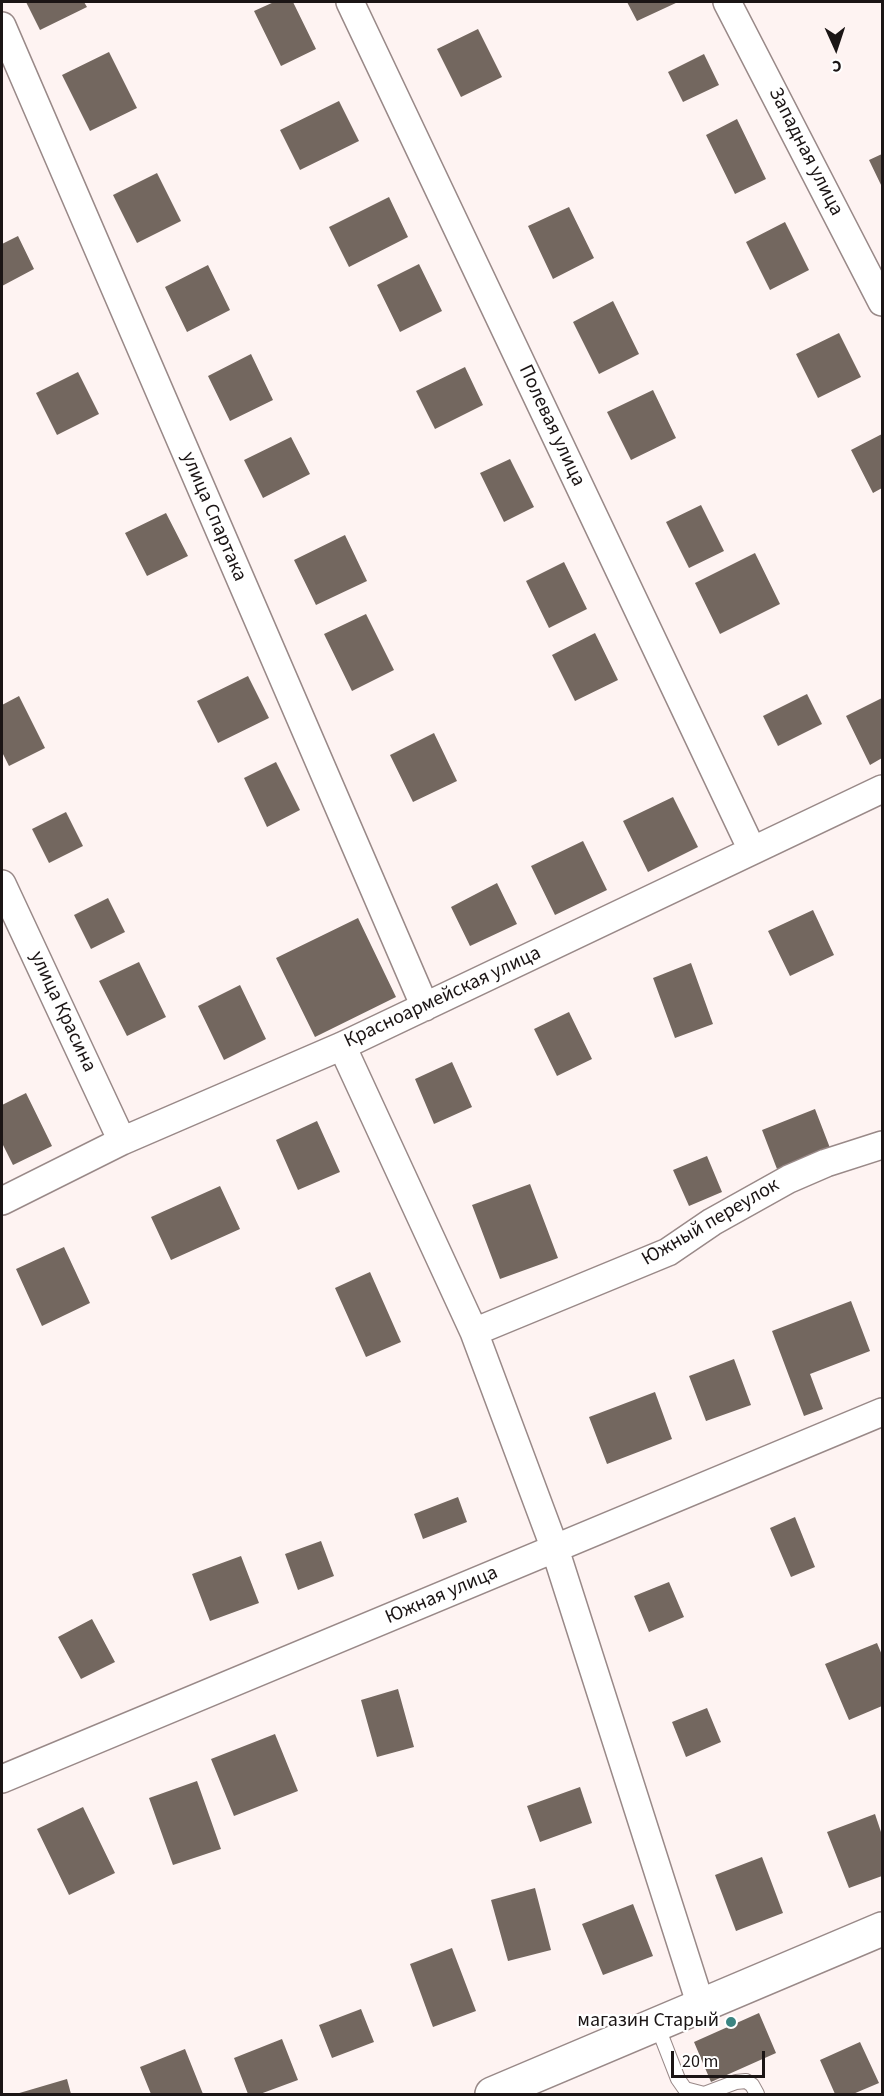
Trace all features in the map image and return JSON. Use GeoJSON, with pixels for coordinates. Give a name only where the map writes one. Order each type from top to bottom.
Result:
{"type":"FeatureCollection","features":[{"type":"Feature","properties":{"kind":"main road"},"geometry":{"type":"LineString","coordinates":[[492,2094],[882,1929]]}},
{"type":"Feature","properties":{"kind":"street","name":"Полевая улица"},"geometry":{"type":"LineString","coordinates":[[350,2],[752,850]]}},
{"type":"Feature","properties":{"kind":"street","name":"Западная улица"},"geometry":{"type":"LineString","coordinates":[[727,2],[882,302]]}},
{"type":"Feature","properties":{"kind":"street","name":"улица Спартака"},"geometry":{"type":"LineString","coordinates":[[2,26],[425,1007]]}},
{"type":"Feature","properties":{"kind":"street","name":"Красноармейская улица"},"geometry":{"type":"LineString","coordinates":[[2,1201],[122,1141],[342,1046],[882,789]]}},
{"type":"Feature","properties":{"kind":"street","name":"улица Красина"},"geometry":{"type":"LineString","coordinates":[[2,884],[122,1141]]}},
{"type":"Feature","properties":{"kind":"street"},"geometry":{"type":"LineString","coordinates":[[342,1046],[474,1332],[555,1549],[701,2006]]}},
{"type":"Feature","properties":{"kind":"street","name":"Южный переулок"},"geometry":{"type":"LineString","coordinates":[[474,1332],[668,1252],[712,1222],[789,1179],[826,1162],[882,1145]]}},
{"type":"Feature","properties":{"kind":"street","name":"Южная улица"},"geometry":{"type":"LineString","coordinates":[[2,1779],[882,1412]]}},
{"type":"Feature","properties":{"kind":"lane"},"geometry":{"type":"LineString","coordinates":[[657,2025],[678,2079],[685,2089],[704,2094],[736,2082],[746,2081],[752,2085],[757,2094]]}},
{"type":"Feature","properties":{"kind":"building"},"geometry":{"type":"Polygon","coordinates":[[[26,2],[84,2],[87,7],[40,30],[26,2]]]}},
{"type":"Feature","properties":{"kind":"building"},"geometry":{"type":"Polygon","coordinates":[[[274,2],[293,2],[316,49],[281,66],[254,11],[274,2]]]}},
{"type":"Feature","properties":{"kind":"building"},"geometry":{"type":"Polygon","coordinates":[[[627,2],[678,2],[637,21],[627,2]]]}},
{"type":"Feature","properties":{"kind":"building"},"geometry":{"type":"Polygon","coordinates":[[[478,29],[502,77],[461,97],[437,49],[478,29]]]}},
{"type":"Feature","properties":{"kind":"building"},"geometry":{"type":"Polygon","coordinates":[[[109,52],[137,108],[90,131],[62,75],[109,52]]]}},
{"type":"Feature","properties":{"kind":"building"},"geometry":{"type":"Polygon","coordinates":[[[704,54],[719,85],[683,102],[668,72],[704,54]]]}},
{"type":"Feature","properties":{"kind":"building"},"geometry":{"type":"Polygon","coordinates":[[[339,101],[359,141],[300,170],[280,130],[339,101]]]}},
{"type":"Feature","properties":{"kind":"building"},"geometry":{"type":"Polygon","coordinates":[[[737,119],[766,179],[735,194],[706,135],[737,119]]]}},
{"type":"Feature","properties":{"kind":"building"},"geometry":{"type":"Polygon","coordinates":[[[882,154],[882,187],[869,160],[882,154]]]}},
{"type":"Feature","properties":{"kind":"building"},"geometry":{"type":"Polygon","coordinates":[[[157,173],[181,221],[137,243],[113,195],[157,173]]]}},
{"type":"Feature","properties":{"kind":"building"},"geometry":{"type":"Polygon","coordinates":[[[389,197],[408,237],[349,267],[329,227],[389,197]]]}},
{"type":"Feature","properties":{"kind":"building"},"geometry":{"type":"Polygon","coordinates":[[[569,207],[594,258],[553,279],[528,226],[569,207]]]}},
{"type":"Feature","properties":{"kind":"building"},"geometry":{"type":"Polygon","coordinates":[[[785,222],[809,270],[770,290],[746,242],[785,222]]]}},
{"type":"Feature","properties":{"kind":"building"},"geometry":{"type":"Polygon","coordinates":[[[18,236],[34,269],[2,286],[2,244],[18,236]]]}},
{"type":"Feature","properties":{"kind":"building"},"geometry":{"type":"Polygon","coordinates":[[[419,264],[442,311],[400,332],[377,285],[419,264]]]}},
{"type":"Feature","properties":{"kind":"building"},"geometry":{"type":"Polygon","coordinates":[[[208,265],[230,310],[187,332],[165,287],[208,265]]]}},
{"type":"Feature","properties":{"kind":"building"},"geometry":{"type":"Polygon","coordinates":[[[613,301],[639,354],[599,374],[573,322],[613,301]]]}},
{"type":"Feature","properties":{"kind":"building"},"geometry":{"type":"Polygon","coordinates":[[[839,333],[861,377],[818,398],[796,354],[839,333]]]}},
{"type":"Feature","properties":{"kind":"building"},"geometry":{"type":"Polygon","coordinates":[[[251,354],[273,400],[230,421],[208,376],[251,354]]]}},
{"type":"Feature","properties":{"kind":"building"},"geometry":{"type":"Polygon","coordinates":[[[465,367],[483,405],[435,429],[416,391],[465,367]]]}},
{"type":"Feature","properties":{"kind":"building"},"geometry":{"type":"Polygon","coordinates":[[[78,372],[99,414],[57,435],[36,393],[78,372]]]}},
{"type":"Feature","properties":{"kind":"building"},"geometry":{"type":"Polygon","coordinates":[[[653,390],[676,438],[631,460],[607,412],[653,390]]]}},
{"type":"Feature","properties":{"kind":"building"},"geometry":{"type":"Polygon","coordinates":[[[882,434],[882,488],[873,493],[851,450],[882,434]]]}},
{"type":"Feature","properties":{"kind":"building"},"geometry":{"type":"Polygon","coordinates":[[[291,437],[310,474],[263,498],[244,460],[291,437]]]}},
{"type":"Feature","properties":{"kind":"building"},"geometry":{"type":"Polygon","coordinates":[[[510,459],[534,507],[504,522],[480,473],[510,459]]]}},
{"type":"Feature","properties":{"kind":"building"},"geometry":{"type":"Polygon","coordinates":[[[701,505],[724,551],[689,568],[666,522],[701,505]]]}},
{"type":"Feature","properties":{"kind":"building"},"geometry":{"type":"Polygon","coordinates":[[[166,513],[188,556],[147,576],[125,533],[166,513]]]}},
{"type":"Feature","properties":{"kind":"building"},"geometry":{"type":"Polygon","coordinates":[[[345,535],[367,581],[316,605],[294,560],[345,535]]]}},
{"type":"Feature","properties":{"kind":"building"},"geometry":{"type":"Polygon","coordinates":[[[755,553],[780,604],[720,634],[695,583],[755,553]]]}},
{"type":"Feature","properties":{"kind":"building"},"geometry":{"type":"Polygon","coordinates":[[[564,562],[587,609],[549,628],[526,581],[564,562]]]}},
{"type":"Feature","properties":{"kind":"building"},"geometry":{"type":"Polygon","coordinates":[[[366,614],[394,670],[352,691],[324,634],[366,614]]]}},
{"type":"Feature","properties":{"kind":"building"},"geometry":{"type":"Polygon","coordinates":[[[595,633],[618,680],[575,701],[552,655],[595,633]]]}},
{"type":"Feature","properties":{"kind":"building"},"geometry":{"type":"Polygon","coordinates":[[[248,676],[269,718],[218,743],[197,701],[248,676]]]}},
{"type":"Feature","properties":{"kind":"building"},"geometry":{"type":"Polygon","coordinates":[[[807,694],[822,724],[778,746],[763,716],[807,694]]]}},
{"type":"Feature","properties":{"kind":"building"},"geometry":{"type":"Polygon","coordinates":[[[19,696],[45,748],[9,766],[2,752],[2,705],[19,696]]]}},
{"type":"Feature","properties":{"kind":"building"},"geometry":{"type":"Polygon","coordinates":[[[882,698],[882,758],[870,765],[846,716],[882,698]]]}},
{"type":"Feature","properties":{"kind":"building"},"geometry":{"type":"Polygon","coordinates":[[[434,733],[457,781],[413,802],[390,755],[434,733]]]}},
{"type":"Feature","properties":{"kind":"building"},"geometry":{"type":"Polygon","coordinates":[[[276,762],[300,810],[267,827],[244,778],[276,762]]]}},
{"type":"Feature","properties":{"kind":"building"},"geometry":{"type":"Polygon","coordinates":[[[673,797],[698,847],[648,872],[623,821],[673,797]]]}},
{"type":"Feature","properties":{"kind":"building"},"geometry":{"type":"Polygon","coordinates":[[[66,812],[83,846],[49,863],[32,829],[66,812]]]}},
{"type":"Feature","properties":{"kind":"building"},"geometry":{"type":"Polygon","coordinates":[[[583,841],[607,890],[555,915],[531,866],[583,841]]]}},
{"type":"Feature","properties":{"kind":"building"},"geometry":{"type":"Polygon","coordinates":[[[497,883],[517,924],[470,946],[451,907],[497,883]]]}},
{"type":"Feature","properties":{"kind":"building"},"geometry":{"type":"Polygon","coordinates":[[[108,898],[125,932],[91,949],[74,915],[108,898]]]}},
{"type":"Feature","properties":{"kind":"building"},"geometry":{"type":"Polygon","coordinates":[[[813,910],[834,955],[790,976],[768,931],[813,910]]]}},
{"type":"Feature","properties":{"kind":"building"},"geometry":{"type":"Polygon","coordinates":[[[358,918],[396,997],[315,1037],[276,958],[358,918]]]}},
{"type":"Feature","properties":{"kind":"building"},"geometry":{"type":"Polygon","coordinates":[[[139,962],[166,1017],[127,1036],[99,981],[139,962]]]}},
{"type":"Feature","properties":{"kind":"building"},"geometry":{"type":"Polygon","coordinates":[[[691,963],[713,1024],[675,1038],[653,978],[691,963]]]}},
{"type":"Feature","properties":{"kind":"building"},"geometry":{"type":"Polygon","coordinates":[[[240,985],[266,1039],[224,1060],[198,1006],[240,985]]]}},
{"type":"Feature","properties":{"kind":"building"},"geometry":{"type":"Polygon","coordinates":[[[569,1012],[592,1059],[557,1076],[534,1029],[569,1012]]]}},
{"type":"Feature","properties":{"kind":"building"},"geometry":{"type":"Polygon","coordinates":[[[452,1062],[472,1107],[434,1124],[415,1079],[452,1062]]]}},
{"type":"Feature","properties":{"kind":"building"},"geometry":{"type":"Polygon","coordinates":[[[26,1093],[52,1146],[13,1165],[2,1143],[2,1105],[26,1093]]]}},
{"type":"Feature","properties":{"kind":"building"},"geometry":{"type":"Polygon","coordinates":[[[815,1109],[830,1148],[777,1169],[762,1130],[815,1109]]]}},
{"type":"Feature","properties":{"kind":"building"},"geometry":{"type":"Polygon","coordinates":[[[317,1121],[340,1172],[298,1190],[276,1140],[317,1121]]]}},
{"type":"Feature","properties":{"kind":"building"},"geometry":{"type":"Polygon","coordinates":[[[707,1156],[722,1192],[689,1206],[673,1170],[707,1156]]]}},
{"type":"Feature","properties":{"kind":"building"},"geometry":{"type":"Polygon","coordinates":[[[530,1184],[558,1258],[500,1279],[472,1205],[530,1184]]]}},
{"type":"Feature","properties":{"kind":"building"},"geometry":{"type":"Polygon","coordinates":[[[220,1186],[240,1229],[171,1260],[151,1217],[220,1186]]]}},
{"type":"Feature","properties":{"kind":"building"},"geometry":{"type":"Polygon","coordinates":[[[64,1247],[90,1303],[42,1326],[16,1269],[64,1247]]]}},
{"type":"Feature","properties":{"kind":"building"},"geometry":{"type":"Polygon","coordinates":[[[370,1272],[401,1342],[366,1357],[335,1288],[370,1272]]]}},
{"type":"Feature","properties":{"kind":"building"},"geometry":{"type":"Polygon","coordinates":[[[851,1301],[870,1351],[810,1374],[823,1409],[804,1416],[772,1331],[851,1301]]]}},
{"type":"Feature","properties":{"kind":"building"},"geometry":{"type":"Polygon","coordinates":[[[734,1359],[751,1405],[706,1421],[689,1376],[734,1359]]]}},
{"type":"Feature","properties":{"kind":"building"},"geometry":{"type":"Polygon","coordinates":[[[655,1392],[672,1439],[607,1464],[589,1417],[655,1392]]]}},
{"type":"Feature","properties":{"kind":"building"},"geometry":{"type":"Polygon","coordinates":[[[458,1497],[467,1522],[423,1539],[414,1514],[458,1497]]]}},
{"type":"Feature","properties":{"kind":"building"},"geometry":{"type":"Polygon","coordinates":[[[795,1517],[815,1567],[791,1577],[770,1528],[795,1517]]]}},
{"type":"Feature","properties":{"kind":"building"},"geometry":{"type":"Polygon","coordinates":[[[321,1541],[334,1576],[298,1590],[285,1554],[321,1541]]]}},
{"type":"Feature","properties":{"kind":"building"},"geometry":{"type":"Polygon","coordinates":[[[241,1556],[259,1603],[210,1621],[192,1574],[241,1556]]]}},
{"type":"Feature","properties":{"kind":"building"},"geometry":{"type":"Polygon","coordinates":[[[669,1582],[684,1617],[649,1632],[634,1596],[669,1582]]]}},
{"type":"Feature","properties":{"kind":"building"},"geometry":{"type":"Polygon","coordinates":[[[92,1619],[115,1662],[81,1679],[58,1637],[92,1619]]]}},
{"type":"Feature","properties":{"kind":"building"},"geometry":{"type":"Polygon","coordinates":[[[877,1643],[882,1655],[882,1706],[849,1720],[825,1664],[877,1643]]]}},
{"type":"Feature","properties":{"kind":"building"},"geometry":{"type":"Polygon","coordinates":[[[398,1689],[414,1747],[377,1757],[361,1700],[398,1689]]]}},
{"type":"Feature","properties":{"kind":"building"},"geometry":{"type":"Polygon","coordinates":[[[707,1708],[721,1742],[686,1757],[672,1722],[707,1708]]]}},
{"type":"Feature","properties":{"kind":"building"},"geometry":{"type":"Polygon","coordinates":[[[275,1734],[298,1791],[234,1816],[211,1759],[275,1734]]]}},
{"type":"Feature","properties":{"kind":"building"},"geometry":{"type":"Polygon","coordinates":[[[197,1781],[221,1849],[173,1865],[149,1798],[197,1781]]]}},
{"type":"Feature","properties":{"kind":"building"},"geometry":{"type":"Polygon","coordinates":[[[580,1787],[592,1823],[540,1842],[527,1806],[580,1787]]]}},
{"type":"Feature","properties":{"kind":"building"},"geometry":{"type":"Polygon","coordinates":[[[83,1807],[115,1873],[69,1895],[37,1829],[83,1807]]]}},
{"type":"Feature","properties":{"kind":"building"},"geometry":{"type":"Polygon","coordinates":[[[875,1814],[882,1835],[882,1876],[849,1888],[827,1832],[875,1814]]]}},
{"type":"Feature","properties":{"kind":"building"},"geometry":{"type":"Polygon","coordinates":[[[762,1857],[783,1913],[736,1931],[715,1875],[762,1857]]]}},
{"type":"Feature","properties":{"kind":"building"},"geometry":{"type":"Polygon","coordinates":[[[535,1888],[551,1950],[508,1961],[491,1900],[535,1888]]]}},
{"type":"Feature","properties":{"kind":"building"},"geometry":{"type":"Polygon","coordinates":[[[633,1904],[653,1956],[603,1975],[582,1924],[633,1904]]]}},
{"type":"Feature","properties":{"kind":"building"},"geometry":{"type":"Polygon","coordinates":[[[452,1948],[476,2011],[433,2027],[410,1964],[452,1948]]]}},
{"type":"Feature","properties":{"kind":"building"},"geometry":{"type":"Polygon","coordinates":[[[361,2009],[374,2042],[332,2058],[319,2025],[361,2009]]]}},
{"type":"Feature","properties":{"kind":"building"},"geometry":{"type":"Polygon","coordinates":[[[759,2013],[776,2053],[711,2082],[694,2042],[759,2013]]]}},
{"type":"Feature","properties":{"kind":"building"},"geometry":{"type":"Polygon","coordinates":[[[282,2039],[298,2080],[260,2094],[248,2094],[234,2058],[282,2039]]]}},
{"type":"Feature","properties":{"kind":"building"},"geometry":{"type":"Polygon","coordinates":[[[860,2042],[879,2083],[853,2094],[835,2094],[820,2060],[860,2042]]]}},
{"type":"Feature","properties":{"kind":"building"},"geometry":{"type":"Polygon","coordinates":[[[185,2049],[203,2094],[151,2094],[140,2067],[185,2049]]]}},
{"type":"Feature","properties":{"kind":"building"},"geometry":{"type":"Polygon","coordinates":[[[67,2079],[71,2094],[16,2094],[67,2079]]]}},
{"type":"Feature","properties":{"kind":"place","name":"магазин Старый"},"geometry":{"type":"Point","coordinates":[731,2022]}}]}
